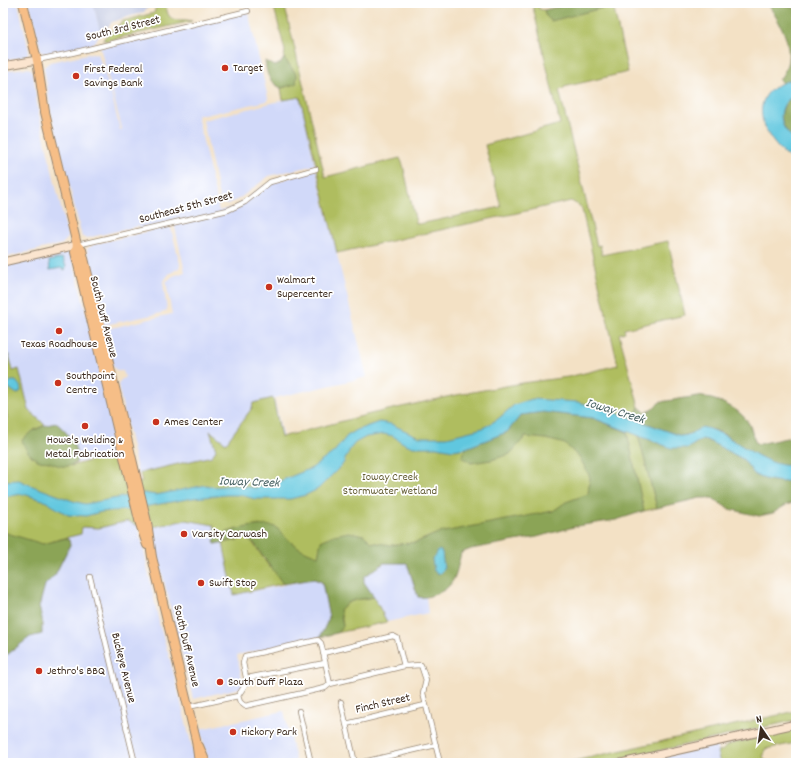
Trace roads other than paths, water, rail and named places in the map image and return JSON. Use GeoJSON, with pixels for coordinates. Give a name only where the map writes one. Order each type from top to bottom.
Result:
{"type":"FeatureCollection","features":[{"type":"Feature","properties":{"kind":"main road","name":"South Duff Avenue"},"geometry":{"type":"LineString","coordinates":[[23,3],[37,60],[45,112],[77,244],[82,250],[144,523],[196,740],[199,763]]}},
{"type":"Feature","properties":{"kind":"main road","name":"South 3rd Street"},"geometry":{"type":"LineString","coordinates":[[3,66],[37,60]]}},
{"type":"Feature","properties":{"kind":"main road"},"geometry":{"type":"LineString","coordinates":[[3,262],[77,244]]}},
{"type":"Feature","properties":{"kind":"main road"},"geometry":{"type":"LineString","coordinates":[[621,763],[796,724]]}},
{"type":"Feature","properties":{"kind":"main road","name":"South Duff Avenue"},"geometry":{"type":"LineString","coordinates":[[196,740],[206,763]]}},
{"type":"Feature","properties":{"kind":"street","name":"South 3rd Street"},"geometry":{"type":"LineString","coordinates":[[37,60],[248,11]]}},
{"type":"Feature","properties":{"kind":"street","name":"Southeast 5th Street"},"geometry":{"type":"LineString","coordinates":[[77,244],[228,210],[245,202],[270,182],[316,169]]}},
{"type":"Feature","properties":{"kind":"street","name":"Buckeye Avenue"},"geometry":{"type":"LineString","coordinates":[[90,577],[135,763]]}},
{"type":"Feature","properties":{"kind":"street"},"geometry":{"type":"LineString","coordinates":[[323,653],[393,636],[397,638],[404,666]]}},
{"type":"Feature","properties":{"kind":"street"},"geometry":{"type":"LineString","coordinates":[[188,707],[238,696],[247,682],[243,663],[245,656],[318,640],[321,643],[330,684]]}},
{"type":"Feature","properties":{"kind":"street"},"geometry":{"type":"LineString","coordinates":[[247,678],[325,663]]}},
{"type":"Feature","properties":{"kind":"street"},"geometry":{"type":"LineString","coordinates":[[238,696],[240,702],[245,706],[325,688],[330,684],[404,666],[421,665],[426,680],[423,693],[425,705],[440,763]]}},
{"type":"Feature","properties":{"kind":"street"},"geometry":{"type":"LineString","coordinates":[[341,702],[355,763]]}},
{"type":"Feature","properties":{"kind":"street","name":"Finch Street"},"geometry":{"type":"LineString","coordinates":[[346,724],[425,705]]}},
{"type":"Feature","properties":{"kind":"street"},"geometry":{"type":"LineString","coordinates":[[299,712],[311,763]]}},
{"type":"Feature","properties":{"kind":"street"},"geometry":{"type":"LineString","coordinates":[[359,763],[436,745]]}},
{"type":"Feature","properties":{"kind":"water"},"geometry":{"type":"Polygon","coordinates":[[[791,80],[796,81],[796,96],[787,101],[784,105],[781,119],[786,130],[796,141],[796,162],[784,154],[774,143],[762,119],[762,107],[766,96],[776,86],[791,80]]]}},
{"type":"Feature","properties":{"kind":"water"},"geometry":{"type":"Polygon","coordinates":[[[62,258],[66,266],[65,270],[61,268],[50,270],[49,261],[62,258]]]}},
{"type":"Feature","properties":{"kind":"water"},"geometry":{"type":"Polygon","coordinates":[[[11,381],[16,381],[20,386],[21,391],[17,394],[7,385],[11,381]]]}},
{"type":"Feature","properties":{"kind":"water","name":"Ioway Creek"},"geometry":{"type":"Polygon","coordinates":[[[532,399],[578,402],[621,414],[681,436],[689,435],[702,427],[727,437],[770,461],[783,465],[796,466],[796,480],[781,482],[765,479],[755,475],[743,459],[707,440],[702,439],[688,448],[671,448],[593,418],[543,412],[521,415],[507,432],[466,448],[453,450],[437,447],[413,447],[403,443],[393,436],[384,434],[366,437],[355,443],[350,449],[343,464],[318,489],[306,495],[290,499],[255,499],[241,495],[226,495],[193,498],[127,510],[101,512],[86,516],[68,515],[43,500],[23,494],[3,497],[3,481],[19,480],[73,501],[85,504],[144,493],[156,495],[206,485],[214,487],[234,485],[255,488],[280,481],[312,468],[334,452],[347,436],[357,430],[379,422],[391,424],[419,437],[447,437],[483,428],[498,419],[514,405],[532,399]]]}},
{"type":"Feature","properties":{"kind":"water"},"geometry":{"type":"Polygon","coordinates":[[[439,550],[442,552],[444,569],[439,574],[434,571],[432,559],[439,550]]]}},
{"type":"Feature","properties":{"kind":"place","name":"Target"},"geometry":{"type":"Point","coordinates":[225,68]}},
{"type":"Feature","properties":{"kind":"place","name":"First Federal Savings Bank"},"geometry":{"type":"Point","coordinates":[76,76]}},
{"type":"Feature","properties":{"kind":"place","name":"Walmart Supercenter"},"geometry":{"type":"Point","coordinates":[269,287]}},
{"type":"Feature","properties":{"kind":"place","name":"Texas Roadhouse"},"geometry":{"type":"Point","coordinates":[59,331]}},
{"type":"Feature","properties":{"kind":"place","name":"Southpoint Centre"},"geometry":{"type":"Point","coordinates":[58,383]}},
{"type":"Feature","properties":{"kind":"place","name":"Ames Center"},"geometry":{"type":"Point","coordinates":[156,422]}},
{"type":"Feature","properties":{"kind":"place","name":"Howe's Welding & Metal Fabrication"},"geometry":{"type":"Point","coordinates":[85,426]}},
{"type":"Feature","properties":{"kind":"place","name":"Varsity Carwash"},"geometry":{"type":"Point","coordinates":[184,534]}},
{"type":"Feature","properties":{"kind":"place","name":"Swift Stop"},"geometry":{"type":"Point","coordinates":[201,583]}},
{"type":"Feature","properties":{"kind":"place","name":"Jethro's BBQ"},"geometry":{"type":"Point","coordinates":[39,671]}},
{"type":"Feature","properties":{"kind":"place","name":"South Duff Plaza"},"geometry":{"type":"Point","coordinates":[220,682]}},
{"type":"Feature","properties":{"kind":"place","name":"Hickory Park"},"geometry":{"type":"Point","coordinates":[233,732]}},
{"type":"Feature","properties":{"kind":"park label","name":"Ioway Creek Stormwater Wetland"},"geometry":{"type":"Point","coordinates":[390,484]}}]}
